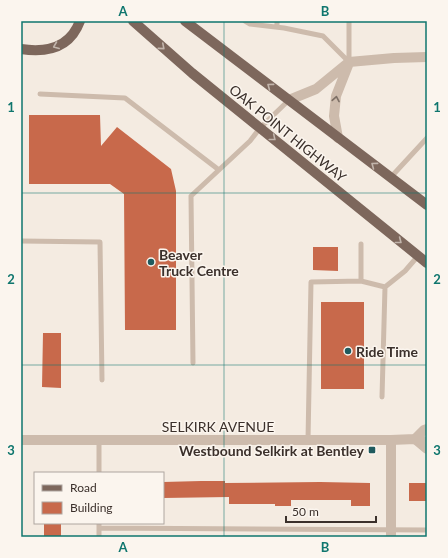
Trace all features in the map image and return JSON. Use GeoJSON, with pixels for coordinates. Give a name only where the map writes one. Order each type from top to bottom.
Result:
{"type":"FeatureCollection","features":[{"type":"Feature","properties":{"kind":"main road"},"geometry":{"type":"LineString","coordinates":[[21,49],[33,51],[45,50],[58,46],[73,36],[80,21]]}},
{"type":"Feature","properties":{"kind":"main road","name":"OAK POINT HIGHWAY"},"geometry":{"type":"LineString","coordinates":[[133,21],[192,74],[427,263]]}},
{"type":"Feature","properties":{"kind":"main road","name":"OAK POINT HIGHWAY"},"geometry":{"type":"LineString","coordinates":[[185,21],[427,205]]}},
{"type":"Feature","properties":{"kind":"street"},"geometry":{"type":"LineString","coordinates":[[289,100],[316,88],[349,62],[427,57]]}},
{"type":"Feature","properties":{"kind":"street"},"geometry":{"type":"LineString","coordinates":[[338,138],[334,116],[336,96],[349,62]]}},
{"type":"Feature","properties":{"kind":"street"},"geometry":{"type":"LineString","coordinates":[[427,429],[424,430],[416,439],[427,449]]}},
{"type":"Feature","properties":{"kind":"street","name":"SELKIRK AVENUE"},"geometry":{"type":"LineString","coordinates":[[21,440],[416,439],[427,442]]}},
{"type":"Feature","properties":{"kind":"street"},"geometry":{"type":"LineString","coordinates":[[391,440],[391,533]]}},
{"type":"Feature","properties":{"kind":"lane"},"geometry":{"type":"LineString","coordinates":[[245,21],[250,24],[277,27],[323,36],[349,62]]}},
{"type":"Feature","properties":{"kind":"lane"},"geometry":{"type":"LineString","coordinates":[[277,21],[277,27]]}},
{"type":"Feature","properties":{"kind":"lane"},"geometry":{"type":"LineString","coordinates":[[349,21],[349,62]]}},
{"type":"Feature","properties":{"kind":"lane"},"geometry":{"type":"LineString","coordinates":[[40,94],[125,98],[220,170]]}},
{"type":"Feature","properties":{"kind":"lane"},"geometry":{"type":"LineString","coordinates":[[193,363],[191,196],[250,141],[260,128],[289,100]]}},
{"type":"Feature","properties":{"kind":"lane"},"geometry":{"type":"LineString","coordinates":[[391,177],[427,138]]}},
{"type":"Feature","properties":{"kind":"lane"},"geometry":{"type":"LineString","coordinates":[[21,241],[100,242],[102,380]]}},
{"type":"Feature","properties":{"kind":"lane"},"geometry":{"type":"LineString","coordinates":[[361,244],[361,281]]}},
{"type":"Feature","properties":{"kind":"lane"},"geometry":{"type":"LineString","coordinates":[[382,397],[385,287],[405,271],[418,256]]}},
{"type":"Feature","properties":{"kind":"lane"},"geometry":{"type":"LineString","coordinates":[[308,440],[311,282],[361,281],[385,287]]}},
{"type":"Feature","properties":{"kind":"lane"},"geometry":{"type":"LineString","coordinates":[[99,440],[99,472]]}},
{"type":"Feature","properties":{"kind":"lane"},"geometry":{"type":"LineString","coordinates":[[99,537],[99,526],[391,533],[427,530]]}},
{"type":"Feature","properties":{"kind":"building","name":"Beaver Truck Centre"},"geometry":{"type":"Polygon","coordinates":[[[29,115],[100,115],[101,146],[117,127],[171,169],[176,191],[176,330],[125,330],[124,194],[110,184],[29,184],[29,115]]]}},
{"type":"Feature","properties":{"kind":"building"},"geometry":{"type":"Polygon","coordinates":[[[313,247],[338,247],[338,271],[313,270],[313,247]]]}},
{"type":"Feature","properties":{"kind":"building"},"geometry":{"type":"Polygon","coordinates":[[[321,302],[364,302],[364,389],[321,389],[321,302]]]}},
{"type":"Feature","properties":{"kind":"building"},"geometry":{"type":"Polygon","coordinates":[[[43,333],[61,333],[61,388],[42,387],[43,333]]]}},
{"type":"Feature","properties":{"kind":"building"},"geometry":{"type":"Polygon","coordinates":[[[225,481],[225,483],[370,483],[370,506],[351,506],[351,500],[291,500],[291,506],[275,506],[275,504],[229,504],[229,497],[164,498],[164,482],[225,481]]]}},
{"type":"Feature","properties":{"kind":"building"},"geometry":{"type":"Polygon","coordinates":[[[409,483],[427,483],[427,501],[409,501],[409,483]]]}},
{"type":"Feature","properties":{"kind":"building"},"geometry":{"type":"Polygon","coordinates":[[[44,524],[61,524],[61,537],[44,537],[44,524]]]}},
{"type":"Feature","properties":{"kind":"place","name":"Beaver Truck Centre"},"geometry":{"type":"Point","coordinates":[151,262]}},
{"type":"Feature","properties":{"kind":"place","name":"Ride Time"},"geometry":{"type":"Point","coordinates":[348,351]}},
{"type":"Feature","properties":{"kind":"place","name":"Westbound Selkirk at Bentley"},"geometry":{"type":"Point","coordinates":[372,450]}}]}
